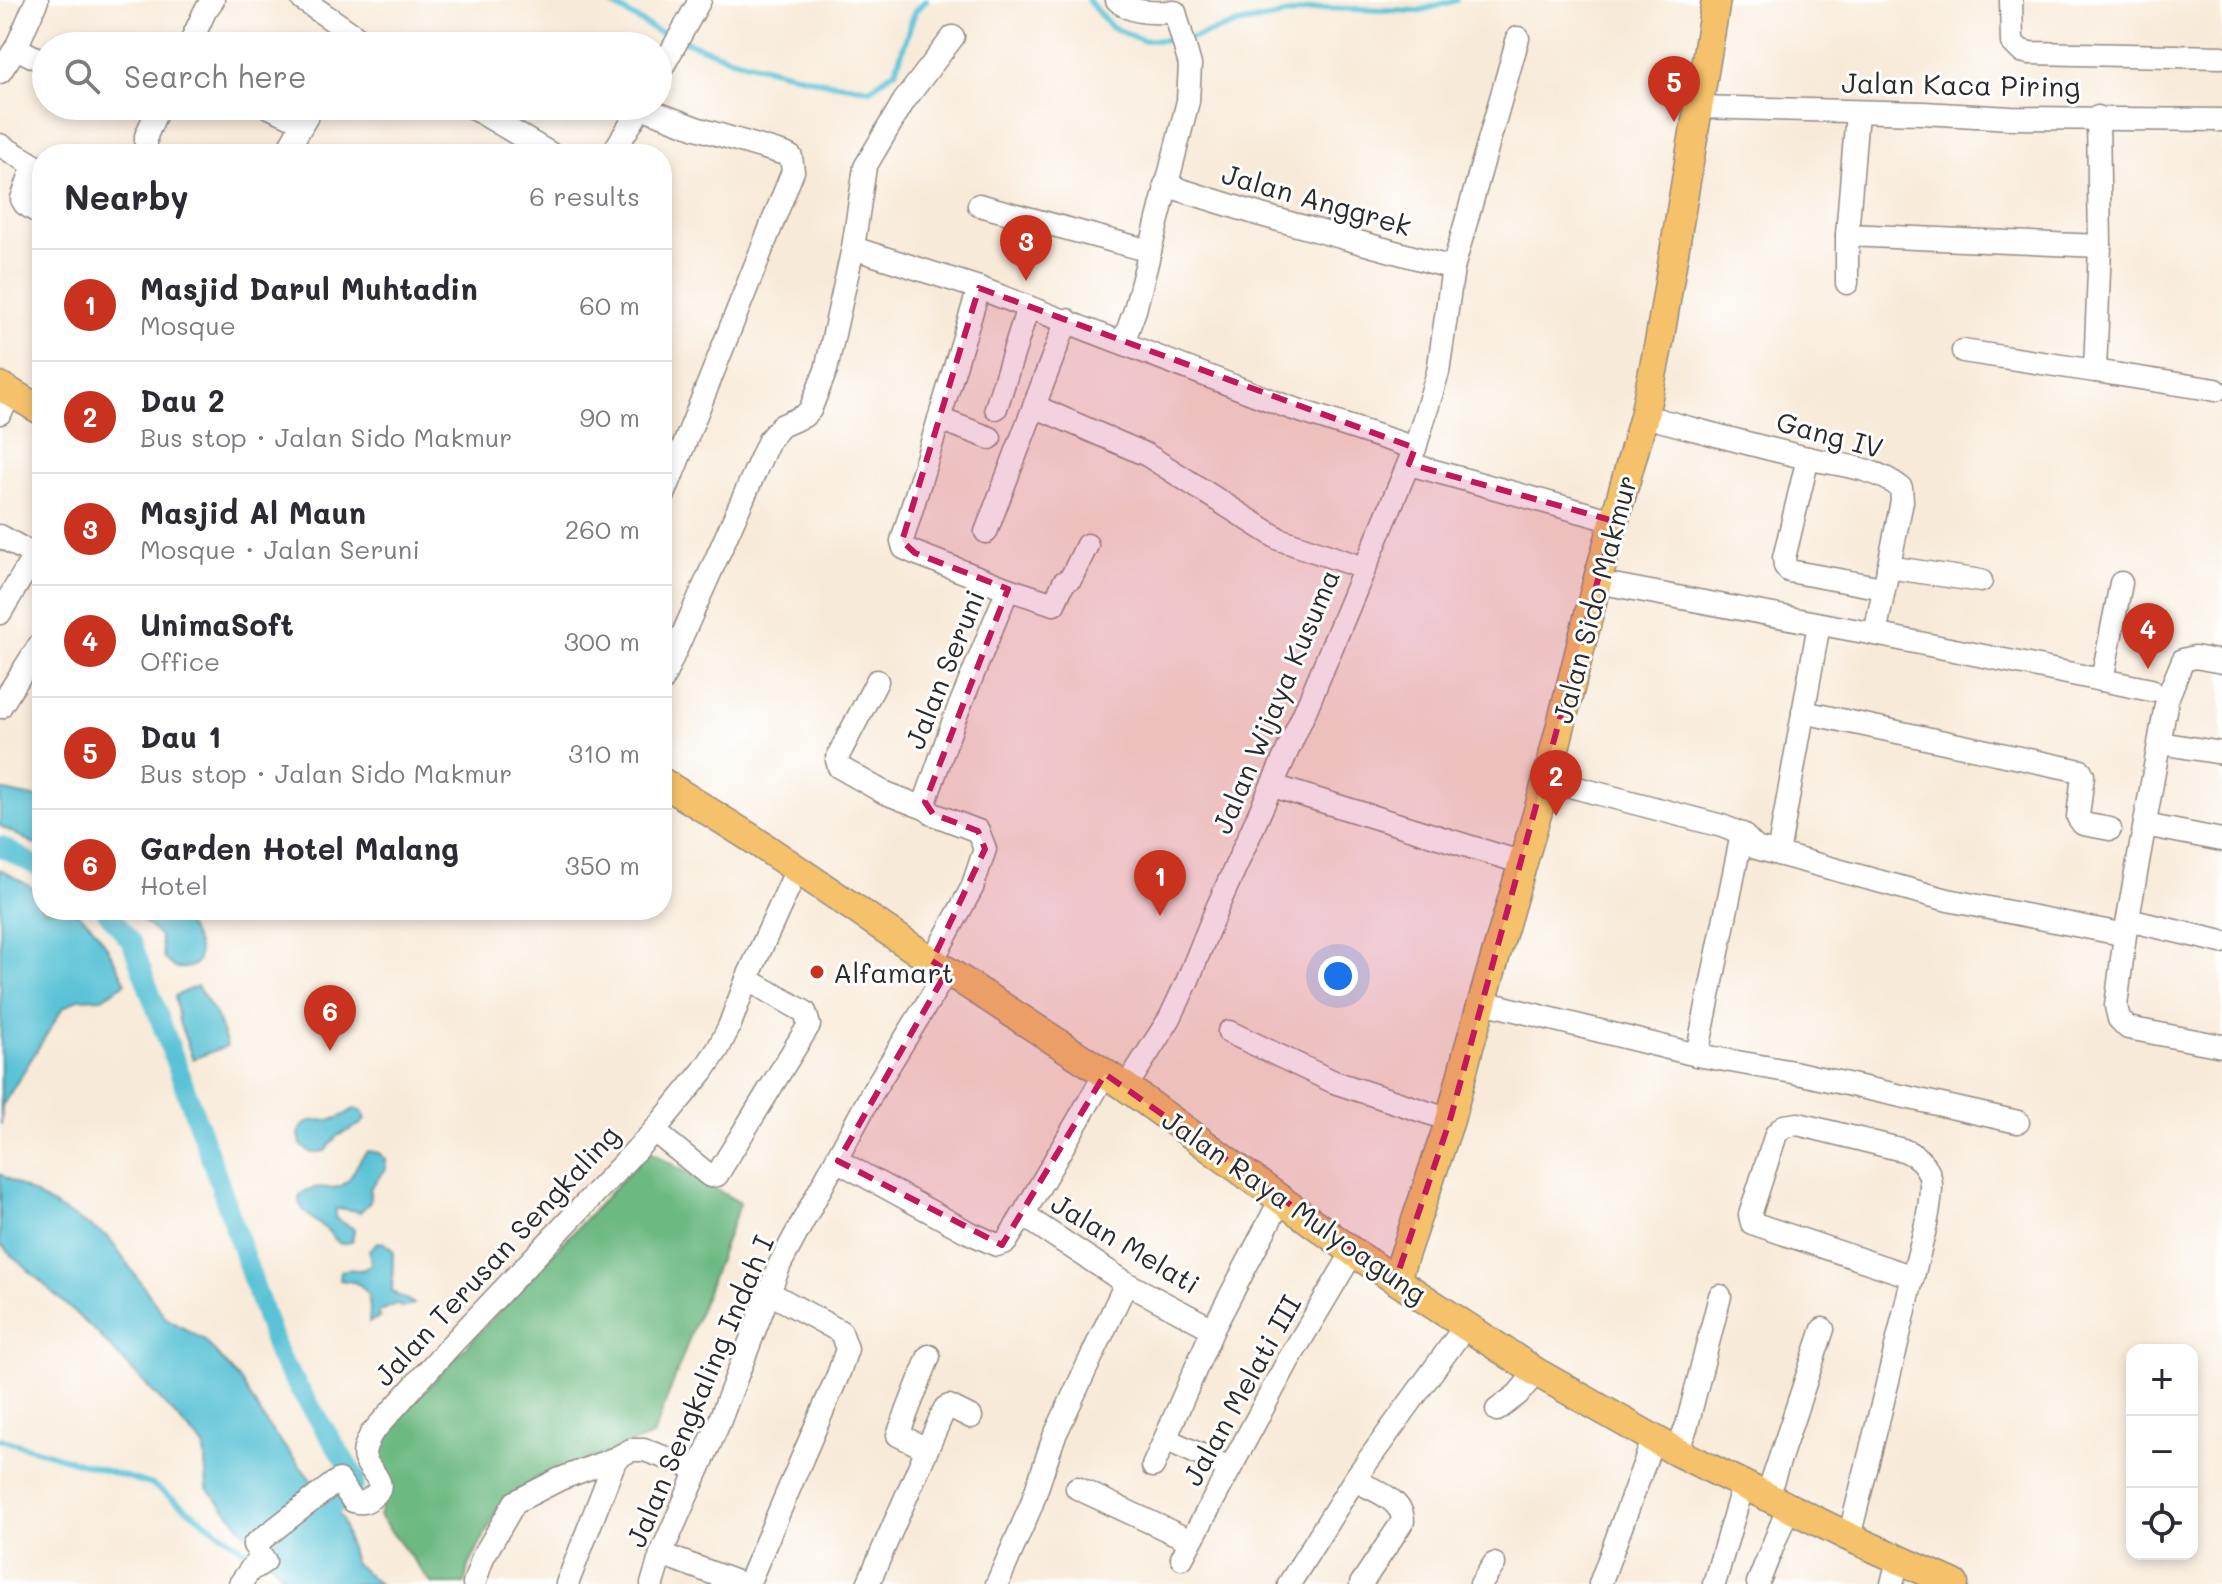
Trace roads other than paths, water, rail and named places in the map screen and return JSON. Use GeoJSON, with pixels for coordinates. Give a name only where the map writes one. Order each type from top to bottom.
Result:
{"type":"FeatureCollection","features":[{"type":"Feature","properties":{"kind":"main road","name":"Jalan Sido Makmur"},"geometry":{"type":"LineString","coordinates":[[1396,1279],[1450,1120],[1547,780],[1597,582],[1644,416],[1716,0]]}},
{"type":"Feature","properties":{"kind":"main road"},"geometry":{"type":"LineString","coordinates":[[4,397],[32,407]]}},
{"type":"Feature","properties":{"kind":"main road","name":"Jalan Raya Mulyoagung"},"geometry":{"type":"LineString","coordinates":[[672,788],[1116,1081],[1353,1252],[1536,1372],[1665,1446],[1849,1537],[1895,1571],[1954,1584]]}},
{"type":"Feature","properties":{"kind":"street"},"geometry":{"type":"LineString","coordinates":[[0,72],[16,48],[37,0]]}},
{"type":"Feature","properties":{"kind":"street"},"geometry":{"type":"LineString","coordinates":[[195,32],[213,0]]}},
{"type":"Feature","properties":{"kind":"street"},"geometry":{"type":"LineString","coordinates":[[303,0],[343,32]]}},
{"type":"Feature","properties":{"kind":"street"},"geometry":{"type":"LineString","coordinates":[[1117,0],[1124,7],[1143,12],[1175,12],[1190,65],[1188,101],[1135,310],[1123,343]]}},
{"type":"Feature","properties":{"kind":"street"},"geometry":{"type":"LineString","coordinates":[[2011,0],[2012,42],[2021,51],[2222,57]]}},
{"type":"Feature","properties":{"kind":"street"},"geometry":{"type":"LineString","coordinates":[[672,49],[696,5]]}},
{"type":"Feature","properties":{"kind":"street"},"geometry":{"type":"LineString","coordinates":[[672,658],[769,440],[781,426],[810,410],[826,370],[853,248],[865,167],[904,101],[953,37]]}},
{"type":"Feature","properties":{"kind":"street","name":"Jalan Wijaya Kusuma"},"geometry":{"type":"LineString","coordinates":[[1116,1081],[1170,1018],[1273,786],[1412,456],[1438,372],[1453,268],[1518,38]]}},
{"type":"Feature","properties":{"kind":"street"},"geometry":{"type":"LineString","coordinates":[[16,48],[32,56]]}},
{"type":"Feature","properties":{"kind":"street","name":"Jalan Kaca Piring"},"geometry":{"type":"LineString","coordinates":[[1698,107],[2011,118],[2222,120]]}},
{"type":"Feature","properties":{"kind":"street"},"geometry":{"type":"LineString","coordinates":[[1847,283],[1847,235],[1857,112]]}},
{"type":"Feature","properties":{"kind":"street"},"geometry":{"type":"LineString","coordinates":[[2095,371],[2100,246],[2098,117]]}},
{"type":"Feature","properties":{"kind":"street"},"geometry":{"type":"LineString","coordinates":[[672,119],[785,154],[791,157],[793,164],[788,186],[672,475]]}},
{"type":"Feature","properties":{"kind":"street"},"geometry":{"type":"LineString","coordinates":[[146,144],[153,120]]}},
{"type":"Feature","properties":{"kind":"street"},"geometry":{"type":"LineString","coordinates":[[291,144],[305,120]]}},
{"type":"Feature","properties":{"kind":"street"},"geometry":{"type":"LineString","coordinates":[[494,120],[534,144]]}},
{"type":"Feature","properties":{"kind":"street"},"geometry":{"type":"LineString","coordinates":[[618,144],[633,120]]}},
{"type":"Feature","properties":{"kind":"street"},"geometry":{"type":"LineString","coordinates":[[0,145],[32,164]]}},
{"type":"Feature","properties":{"kind":"street"},"geometry":{"type":"LineString","coordinates":[[32,171],[22,199],[32,209]]}},
{"type":"Feature","properties":{"kind":"street","name":"Jalan Anggrek"},"geometry":{"type":"LineString","coordinates":[[1165,185],[1453,268]]}},
{"type":"Feature","properties":{"kind":"street"},"geometry":{"type":"LineString","coordinates":[[979,205],[1150,251]]}},
{"type":"Feature","properties":{"kind":"street"},"geometry":{"type":"LineString","coordinates":[[1847,235],[2100,246]]}},
{"type":"Feature","properties":{"kind":"street"},"geometry":{"type":"LineString","coordinates":[[853,248],[1067,320],[1412,456],[1614,521]]}},
{"type":"Feature","properties":{"kind":"street","name":"Jalan Seruni"},"geometry":{"type":"LineString","coordinates":[[927,809],[927,792],[1008,589],[904,548],[902,541],[979,288]]}},
{"type":"Feature","properties":{"kind":"street"},"geometry":{"type":"LineString","coordinates":[[996,408],[1028,307]]}},
{"type":"Feature","properties":{"kind":"street"},"geometry":{"type":"LineString","coordinates":[[986,532],[1067,320]]}},
{"type":"Feature","properties":{"kind":"street"},"geometry":{"type":"LineString","coordinates":[[1963,351],[2216,390]]}},
{"type":"Feature","properties":{"kind":"street"},"geometry":{"type":"LineString","coordinates":[[1034,406],[1147,455],[1279,539],[1364,568]]}},
{"type":"Feature","properties":{"kind":"street","name":"Gang IV"},"geometry":{"type":"LineString","coordinates":[[1644,416],[1855,468],[1901,488],[1902,501],[1875,634]]}},
{"type":"Feature","properties":{"kind":"street"},"geometry":{"type":"LineString","coordinates":[[939,419],[990,438]]}},
{"type":"Feature","properties":{"kind":"street"},"geometry":{"type":"LineString","coordinates":[[1808,458],[1784,558],[1789,571],[1981,581]]}},
{"type":"Feature","properties":{"kind":"street"},"geometry":{"type":"LineString","coordinates":[[0,536],[32,547]]}},
{"type":"Feature","properties":{"kind":"street"},"geometry":{"type":"LineString","coordinates":[[1008,589],[1054,604],[1087,545]]}},
{"type":"Feature","properties":{"kind":"street"},"geometry":{"type":"LineString","coordinates":[[0,613],[32,559]]}},
{"type":"Feature","properties":{"kind":"street"},"geometry":{"type":"LineString","coordinates":[[1597,582],[2151,690]]}},
{"type":"Feature","properties":{"kind":"street"},"geometry":{"type":"LineString","coordinates":[[2102,680],[2121,583]]}},
{"type":"Feature","properties":{"kind":"street"},"geometry":{"type":"LineString","coordinates":[[1778,854],[1819,624]]}},
{"type":"Feature","properties":{"kind":"street"},"geometry":{"type":"LineString","coordinates":[[0,707],[32,657]]}},
{"type":"Feature","properties":{"kind":"street"},"geometry":{"type":"LineString","coordinates":[[2222,662],[2195,657],[2181,663],[2167,699],[2145,825],[2122,926],[2116,1006],[2119,1019],[2128,1028],[2222,1046]]}},
{"type":"Feature","properties":{"kind":"street"},"geometry":{"type":"LineString","coordinates":[[877,681],[839,754],[839,767],[883,792],[978,831],[985,849],[940,966]]}},
{"type":"Feature","properties":{"kind":"street"},"geometry":{"type":"LineString","coordinates":[[1803,712],[2081,771],[2078,817],[2083,824],[2110,829]]}},
{"type":"Feature","properties":{"kind":"street"},"geometry":{"type":"LineString","coordinates":[[2160,743],[2222,753]]}},
{"type":"Feature","properties":{"kind":"street"},"geometry":{"type":"LineString","coordinates":[[1547,780],[1722,826],[1742,834],[1756,848],[1948,900],[2222,942]]}},
{"type":"Feature","properties":{"kind":"street"},"geometry":{"type":"LineString","coordinates":[[1273,786],[1523,863]]}},
{"type":"Feature","properties":{"kind":"street"},"geometry":{"type":"LineString","coordinates":[[2145,825],[2222,840]]}},
{"type":"Feature","properties":{"kind":"street"},"geometry":{"type":"LineString","coordinates":[[1697,1055],[1742,834]]}},
{"type":"Feature","properties":{"kind":"street","name":"Jalan Terusan Sengkaling"},"geometry":{"type":"LineString","coordinates":[[254,1566],[343,1490],[366,1502],[377,1494],[380,1487],[374,1471],[365,1460],[364,1451],[371,1434],[654,1131],[718,1049],[797,869]]}},
{"type":"Feature","properties":{"kind":"street","name":"Jalan Sengkaling Indah I"},"geometry":{"type":"LineString","coordinates":[[652,1584],[661,1554],[718,1425],[780,1264],[940,966]]}},
{"type":"Feature","properties":{"kind":"street"},"geometry":{"type":"LineString","coordinates":[[654,1131],[710,1176],[717,1175],[809,1025],[805,1012],[747,979]]}},
{"type":"Feature","properties":{"kind":"street"},"geometry":{"type":"LineString","coordinates":[[1483,1002],[1697,1055],[1793,1072],[2018,1122]]}},
{"type":"Feature","properties":{"kind":"street"},"geometry":{"type":"LineString","coordinates":[[1229,1032],[1334,1082],[1450,1120]]}},
{"type":"Feature","properties":{"kind":"street","name":"Jalan Melati"},"geometry":{"type":"LineString","coordinates":[[1116,1081],[1023,1215],[1126,1283],[1213,1329],[1281,1199]]}},
{"type":"Feature","properties":{"kind":"street"},"geometry":{"type":"LineString","coordinates":[[1849,1537],[1913,1277],[1931,1185],[1924,1163],[1913,1154],[1798,1124],[1784,1126],[1776,1134],[1750,1215],[1752,1223],[1913,1277]]}},
{"type":"Feature","properties":{"kind":"street"},"geometry":{"type":"LineString","coordinates":[[838,1161],[997,1245],[1006,1242],[1023,1215]]}},
{"type":"Feature","properties":{"kind":"street","name":"Jalan Melati III"},"geometry":{"type":"LineString","coordinates":[[1077,1488],[1186,1549],[1288,1361],[1353,1252]]}},
{"type":"Feature","properties":{"kind":"street"},"geometry":{"type":"LineString","coordinates":[[997,1584],[1031,1506],[1054,1437],[1126,1283]]}},
{"type":"Feature","properties":{"kind":"street"},"geometry":{"type":"LineString","coordinates":[[748,1584],[847,1349],[841,1332],[768,1292]]}},
{"type":"Feature","properties":{"kind":"street"},"geometry":{"type":"LineString","coordinates":[[1600,1584],[1665,1446],[1687,1425],[1720,1296]]}},
{"type":"Feature","properties":{"kind":"street"},"geometry":{"type":"LineString","coordinates":[[1289,1584],[1354,1480],[1466,1325]]}},
{"type":"Feature","properties":{"kind":"street"},"geometry":{"type":"LineString","coordinates":[[1153,1466],[1213,1329]]}},
{"type":"Feature","properties":{"kind":"street"},"geometry":{"type":"LineString","coordinates":[[1714,1584],[1766,1497],[1823,1329]]}},
{"type":"Feature","properties":{"kind":"street"},"geometry":{"type":"LineString","coordinates":[[927,1449],[898,1435],[929,1356]]}},
{"type":"Feature","properties":{"kind":"street"},"geometry":{"type":"LineString","coordinates":[[1497,1410],[1518,1394],[1536,1372]]}},
{"type":"Feature","properties":{"kind":"street"},"geometry":{"type":"LineString","coordinates":[[868,1584],[947,1406],[971,1417]]}},
{"type":"Feature","properties":{"kind":"street"},"geometry":{"type":"LineString","coordinates":[[1165,1439],[1230,1468]]}},
{"type":"Feature","properties":{"kind":"street"},"geometry":{"type":"LineString","coordinates":[[474,1584],[483,1557],[515,1502],[560,1479],[631,1450],[644,1450],[697,1469]]}},
{"type":"Feature","properties":{"kind":"street"},"geometry":{"type":"LineString","coordinates":[[567,1584],[616,1458]]}},
{"type":"Feature","properties":{"kind":"street"},"geometry":{"type":"LineString","coordinates":[[1354,1480],[1392,1501],[1403,1514],[1403,1521],[1361,1584]]}},
{"type":"Feature","properties":{"kind":"street"},"geometry":{"type":"LineString","coordinates":[[1758,1583],[1766,1497]]}},
{"type":"Feature","properties":{"kind":"street"},"geometry":{"type":"LineString","coordinates":[[661,1554],[742,1584]]}},
{"type":"Feature","properties":{"kind":"street"},"geometry":{"type":"LineString","coordinates":[[1481,1584],[1494,1564]]}},
{"type":"Feature","properties":{"kind":"water"},"geometry":{"type":"Polygon","coordinates":[[[0,790],[32,797],[32,843],[0,826],[0,790]]]}},
{"type":"Feature","properties":{"kind":"water"},"geometry":{"type":"Polygon","coordinates":[[[0,869],[32,887],[32,920],[87,921],[103,940],[126,983],[102,998],[78,999],[63,1008],[2,1106],[1,1125],[0,869]]]}},
{"type":"Feature","properties":{"kind":"water"},"geometry":{"type":"Polygon","coordinates":[[[142,920],[182,920],[198,946],[196,963],[175,968],[164,959],[160,936],[142,920]]]}},
{"type":"Feature","properties":{"kind":"water"},"geometry":{"type":"Polygon","coordinates":[[[197,986],[216,1015],[227,1046],[193,1059],[179,1022],[175,996],[197,986]]]}},
{"type":"Feature","properties":{"kind":"water"},"geometry":{"type":"Polygon","coordinates":[[[355,1109],[362,1111],[365,1119],[337,1136],[325,1151],[311,1153],[301,1146],[299,1133],[305,1124],[334,1119],[355,1109]]]}},
{"type":"Feature","properties":{"kind":"water"},"geometry":{"type":"Polygon","coordinates":[[[368,1151],[379,1153],[386,1160],[386,1169],[370,1188],[370,1202],[360,1212],[336,1209],[335,1218],[354,1229],[352,1242],[340,1244],[305,1211],[299,1199],[310,1189],[341,1186],[368,1151]]]}},
{"type":"Feature","properties":{"kind":"water"},"geometry":{"type":"Polygon","coordinates":[[[0,1174],[108,1237],[166,1318],[204,1340],[240,1380],[268,1426],[342,1519],[354,1563],[379,1584],[290,1584],[207,1488],[204,1446],[98,1334],[0,1244],[0,1174]]]}},
{"type":"Feature","properties":{"kind":"water"},"geometry":{"type":"Polygon","coordinates":[[[377,1242],[385,1243],[393,1251],[392,1291],[414,1304],[402,1308],[396,1304],[378,1312],[380,1317],[369,1322],[370,1304],[363,1288],[359,1284],[340,1280],[341,1271],[368,1267],[371,1263],[369,1251],[377,1242]]]}},
{"type":"Feature","properties":{"kind":"waterway"},"geometry":{"type":"LineString","coordinates":[[605,0],[660,32]]}},
{"type":"Feature","properties":{"kind":"waterway"},"geometry":{"type":"LineString","coordinates":[[672,36],[729,58],[823,82],[870,89],[896,70],[915,11],[926,0]]}},
{"type":"Feature","properties":{"kind":"waterway"},"geometry":{"type":"LineString","coordinates":[[1088,0],[1111,27],[1142,40],[1177,40]]}},
{"type":"Feature","properties":{"kind":"waterway"},"geometry":{"type":"LineString","coordinates":[[1188,39],[1237,24],[1321,8],[1419,11],[1456,0]]}},
{"type":"Feature","properties":{"kind":"waterway"},"geometry":{"type":"LineString","coordinates":[[0,846],[32,864]]}},
{"type":"Feature","properties":{"kind":"waterway"},"geometry":{"type":"LineString","coordinates":[[114,920],[132,943],[279,1357],[355,1477],[353,1489],[314,1523]]}},
{"type":"Feature","properties":{"kind":"waterway"},"geometry":{"type":"LineString","coordinates":[[0,1439],[153,1485],[248,1552]]}},
{"type":"Feature","properties":{"kind":"place","name":"Dau 1"},"geometry":{"type":"Point","coordinates":[1674,122]}},
{"type":"Feature","properties":{"kind":"place","name":"Masjid Al Maun"},"geometry":{"type":"Point","coordinates":[1026,281]}},
{"type":"Feature","properties":{"kind":"place","name":"UnimaSoft"},"geometry":{"type":"Point","coordinates":[2148,669]}},
{"type":"Feature","properties":{"kind":"place","name":"Dau 2"},"geometry":{"type":"Point","coordinates":[1556,816]}},
{"type":"Feature","properties":{"kind":"place","name":"Masjid Darul Muhtadin"},"geometry":{"type":"Point","coordinates":[1160,916]}},
{"type":"Feature","properties":{"kind":"place","name":"Alfamart"},"geometry":{"type":"Point","coordinates":[817,972]}},
{"type":"Feature","properties":{"kind":"place","name":"Garden Hotel Malang"},"geometry":{"type":"Point","coordinates":[330,1051]}}]}
